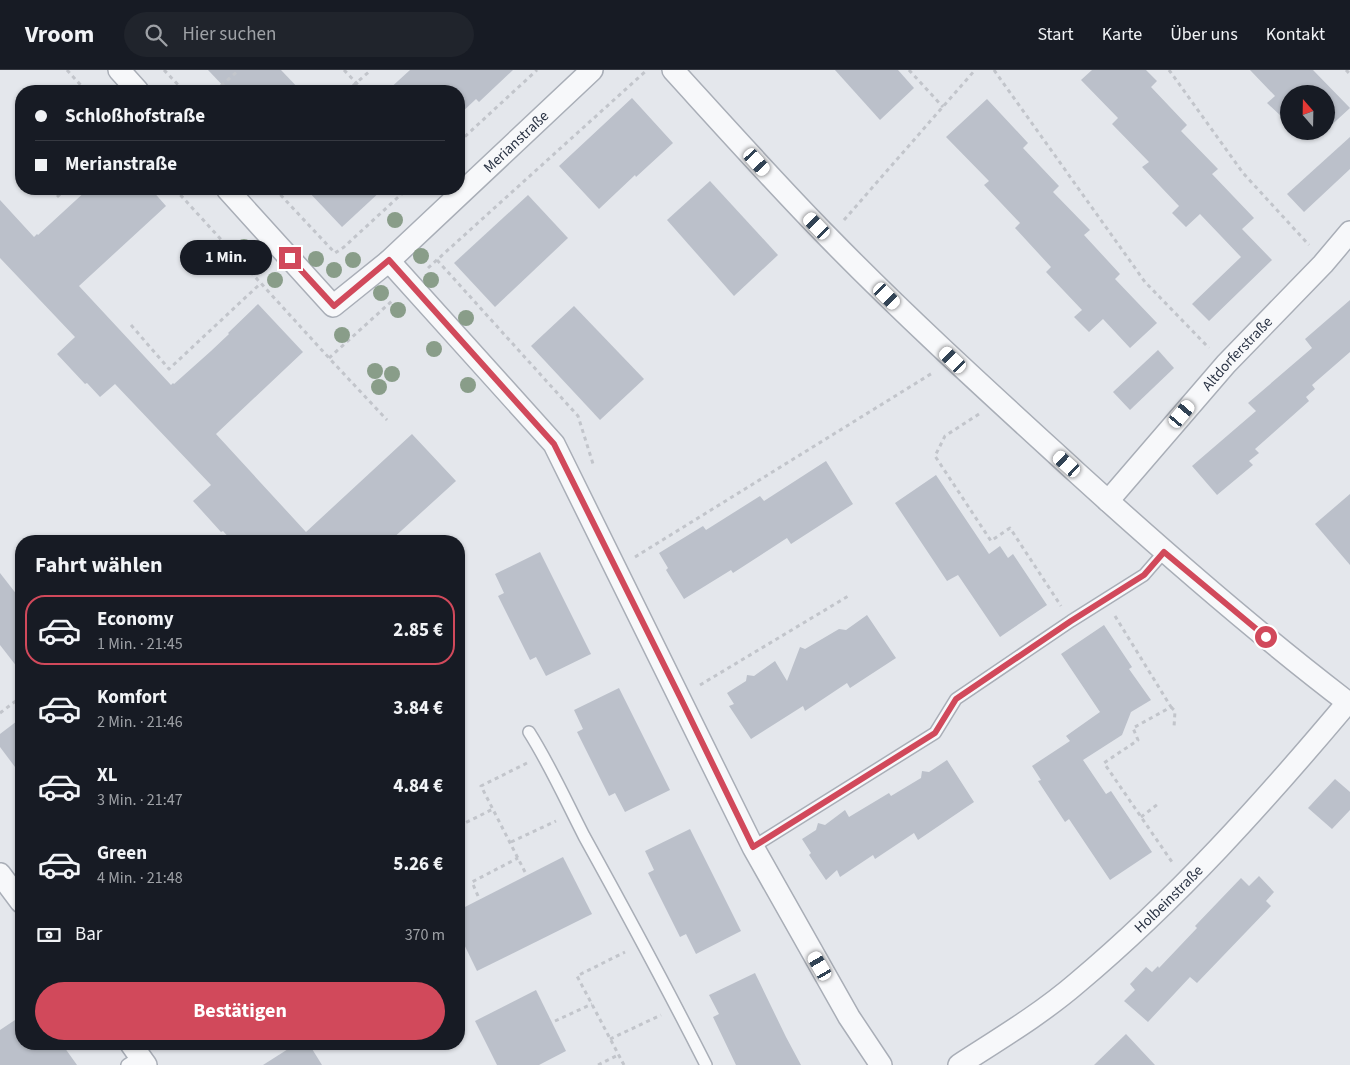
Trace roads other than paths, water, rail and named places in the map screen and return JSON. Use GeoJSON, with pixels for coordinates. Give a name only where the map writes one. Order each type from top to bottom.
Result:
{"type":"FeatureCollection","features":[{"type":"Feature","properties":{"kind":"street"},"geometry":{"type":"LineString","coordinates":[[119,70],[133,85]]}},
{"type":"Feature","properties":{"kind":"street","name":"Merianstraße"},"geometry":{"type":"LineString","coordinates":[[465,189],[592,70]]}},
{"type":"Feature","properties":{"kind":"street"},"geometry":{"type":"LineString","coordinates":[[673,70],[829,238],[953,360],[1164,552],[1252,626],[1349,703]]}},
{"type":"Feature","properties":{"kind":"street","name":"Merianstraße"},"geometry":{"type":"LineString","coordinates":[[232,195],[334,306],[389,260],[458,195]]}},
{"type":"Feature","properties":{"kind":"street","name":"Altdorferstraße"},"geometry":{"type":"LineString","coordinates":[[1108,501],[1226,364],[1325,262],[1350,232]]}},
{"type":"Feature","properties":{"kind":"street"},"geometry":{"type":"LineString","coordinates":[[389,260],[554,444],[753,847],[849,1017],[881,1065]]}},
{"type":"Feature","properties":{"kind":"street","name":"Holbeinstraße"},"geometry":{"type":"LineString","coordinates":[[959,1065],[1025,1022],[1076,984],[1187,883],[1349,703]]}},
{"type":"Feature","properties":{"kind":"street"},"geometry":{"type":"LineString","coordinates":[[0,875],[15,894]]}},
{"type":"Feature","properties":{"kind":"lane"},"geometry":{"type":"LineString","coordinates":[[753,847],[935,733],[956,699],[1071,621],[1144,575],[1164,552]]}},
{"type":"Feature","properties":{"kind":"lane"},"geometry":{"type":"LineString","coordinates":[[529,732],[543,755],[706,1065]]}}]}
